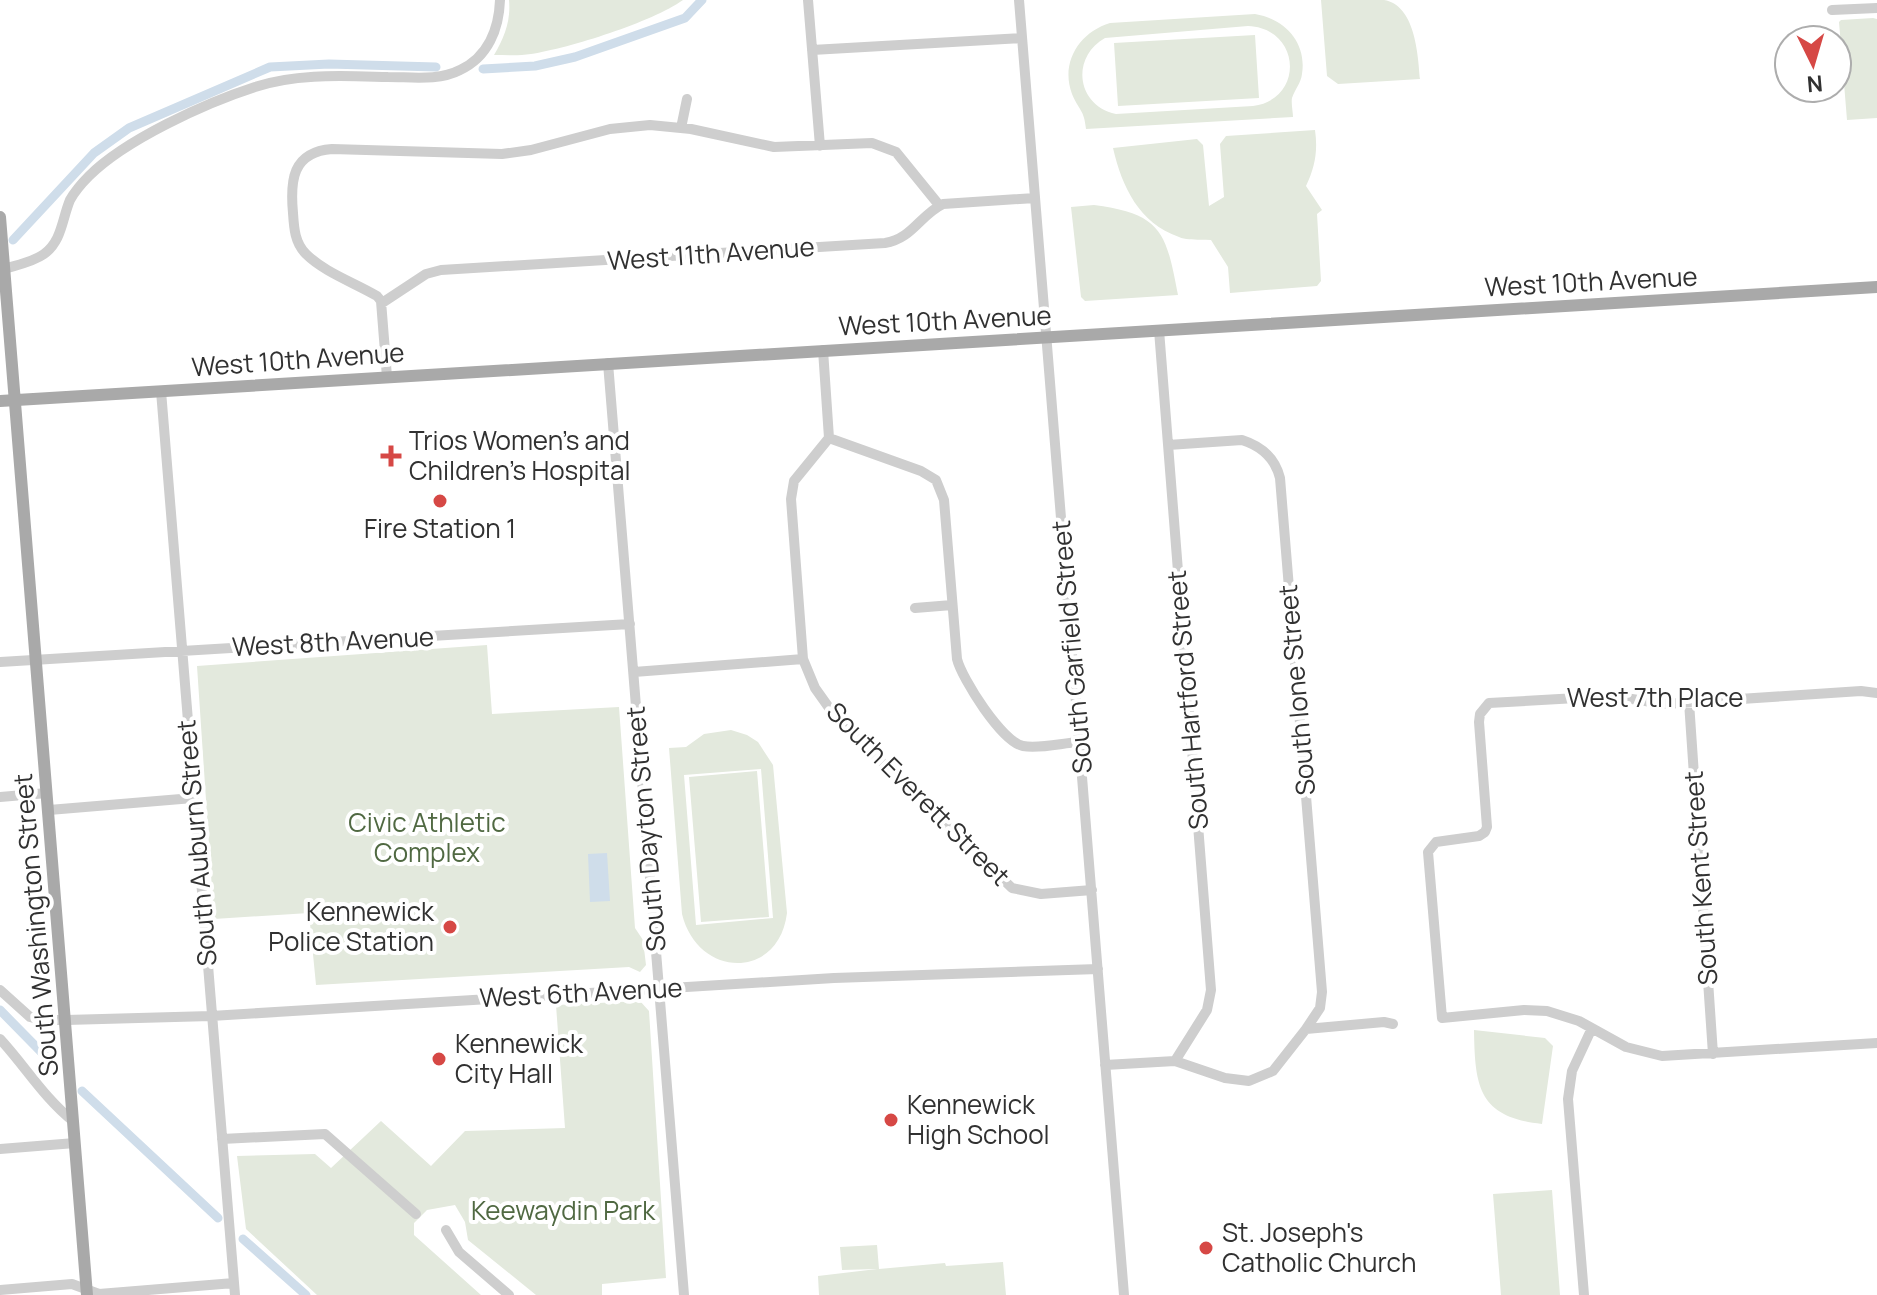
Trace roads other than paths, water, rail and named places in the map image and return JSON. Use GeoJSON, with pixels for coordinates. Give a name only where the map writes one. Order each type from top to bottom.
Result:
{"type":"FeatureCollection","features":[{"type":"Feature","properties":{"kind":"main road","name":"South Washington Street"},"geometry":{"type":"LineString","coordinates":[[0,217],[87,1292]]}},
{"type":"Feature","properties":{"kind":"main road","name":"West 10th Avenue"},"geometry":{"type":"LineString","coordinates":[[0,401],[1877,287]]}},
{"type":"Feature","properties":{"kind":"street"},"geometry":{"type":"LineString","coordinates":[[4,269],[38,258],[52,247],[75,191],[110,158],[134,142],[219,101],[269,83],[302,78],[436,77],[459,71],[478,58],[497,27],[500,0]]}},
{"type":"Feature","properties":{"kind":"street"},"geometry":{"type":"LineString","coordinates":[[808,0],[820,146]]}},
{"type":"Feature","properties":{"kind":"street","name":"South Garfield Street"},"geometry":{"type":"LineString","coordinates":[[1019,0],[1124,1295]]}},
{"type":"Feature","properties":{"kind":"street"},"geometry":{"type":"LineString","coordinates":[[1832,10],[1877,8]]}},
{"type":"Feature","properties":{"kind":"street"},"geometry":{"type":"LineString","coordinates":[[812,50],[1022,38]]}},
{"type":"Feature","properties":{"kind":"street"},"geometry":{"type":"LineString","coordinates":[[681,128],[687,99]]}},
{"type":"Feature","properties":{"kind":"street"},"geometry":{"type":"LineString","coordinates":[[387,377],[382,303],[377,296],[309,257],[299,245],[291,192],[294,176],[303,161],[316,152],[332,149],[517,153],[623,127],[659,125],[774,147],[872,143],[891,149],[900,157],[939,205],[1035,198]]}},
{"type":"Feature","properties":{"kind":"street","name":"West 11th Avenue"},"geometry":{"type":"LineString","coordinates":[[382,303],[426,274],[441,270],[892,242],[909,233],[939,205]]}},
{"type":"Feature","properties":{"kind":"street","name":"South Hartford Street"},"geometry":{"type":"LineString","coordinates":[[1159,330],[1211,997],[1204,1016],[1175,1061]]}},
{"type":"Feature","properties":{"kind":"street"},"geometry":{"type":"LineString","coordinates":[[823,350],[829,438],[921,471],[936,480],[944,500],[959,668],[1009,740],[1022,746],[1079,742]]}},
{"type":"Feature","properties":{"kind":"street","name":"South Dayton Street"},"geometry":{"type":"LineString","coordinates":[[608,363],[684,1295]]}},
{"type":"Feature","properties":{"kind":"street","name":"South Auburn Street"},"geometry":{"type":"LineString","coordinates":[[161,391],[234,1289]]}},
{"type":"Feature","properties":{"kind":"street","name":"South Everett Street"},"geometry":{"type":"LineString","coordinates":[[829,438],[794,481],[791,499],[803,659],[815,688],[837,719],[1012,888],[1030,894],[1092,890]]}},
{"type":"Feature","properties":{"kind":"street","name":"South Ione Street"},"geometry":{"type":"LineString","coordinates":[[1168,445],[1242,440],[1269,456],[1280,478],[1322,992],[1320,1008],[1273,1071],[1249,1081],[1232,1080],[1175,1061]]}},
{"type":"Feature","properties":{"kind":"street"},"geometry":{"type":"LineString","coordinates":[[915,608],[952,605]]}},
{"type":"Feature","properties":{"kind":"street","name":"West 8th Avenue"},"geometry":{"type":"LineString","coordinates":[[0,662],[630,624]]}},
{"type":"Feature","properties":{"kind":"street"},"geometry":{"type":"LineString","coordinates":[[634,672],[803,659]]}},
{"type":"Feature","properties":{"kind":"street","name":"West 7th Place"},"geometry":{"type":"LineString","coordinates":[[1592,1028],[1570,1017],[1535,1010],[1442,1018],[1428,852],[1436,842],[1479,836],[1487,827],[1479,722],[1484,708],[1494,702],[1602,696],[1621,696],[1658,704],[1861,691],[1877,693]]}},
{"type":"Feature","properties":{"kind":"street","name":"South Kent Street"},"geometry":{"type":"LineString","coordinates":[[1689,702],[1713,1054]]}},
{"type":"Feature","properties":{"kind":"street"},"geometry":{"type":"LineString","coordinates":[[0,797],[47,793]]}},
{"type":"Feature","properties":{"kind":"street"},"geometry":{"type":"LineString","coordinates":[[49,810],[193,798]]}},
{"type":"Feature","properties":{"kind":"street","name":"West 6th Avenue"},"geometry":{"type":"LineString","coordinates":[[0,990],[30,1017],[66,1020],[211,1016],[834,978],[1098,969]]}},
{"type":"Feature","properties":{"kind":"street"},"geometry":{"type":"LineString","coordinates":[[1306,1029],[1384,1022],[1393,1024]]}},
{"type":"Feature","properties":{"kind":"street"},"geometry":{"type":"LineString","coordinates":[[1584,1295],[1568,1099],[1572,1071],[1592,1028],[1615,1042],[1649,1055],[1877,1043]]}},
{"type":"Feature","properties":{"kind":"street"},"geometry":{"type":"LineString","coordinates":[[0,1039],[52,1102],[73,1121]]}},
{"type":"Feature","properties":{"kind":"street"},"geometry":{"type":"LineString","coordinates":[[1105,1065],[1175,1061]]}},
{"type":"Feature","properties":{"kind":"street"},"geometry":{"type":"LineString","coordinates":[[222,1139],[325,1134],[416,1214]]}},
{"type":"Feature","properties":{"kind":"street"},"geometry":{"type":"LineString","coordinates":[[0,1149],[75,1143]]}},
{"type":"Feature","properties":{"kind":"street"},"geometry":{"type":"LineString","coordinates":[[446,1230],[459,1252],[509,1295]]}},
{"type":"Feature","properties":{"kind":"street"},"geometry":{"type":"LineString","coordinates":[[0,1290],[72,1284],[99,1294],[234,1289]]}},
{"type":"Feature","properties":{"kind":"water"},"geometry":{"type":"Polygon","coordinates":[[[607,853],[610,901],[590,902],[588,854],[607,853]]]}},
{"type":"Feature","properties":{"kind":"waterway"},"geometry":{"type":"LineString","coordinates":[[483,69],[535,66],[575,57],[685,18],[702,0]]}},
{"type":"Feature","properties":{"kind":"waterway"},"geometry":{"type":"LineString","coordinates":[[13,240],[94,153],[129,128],[270,67],[329,64],[436,67]]}},
{"type":"Feature","properties":{"kind":"waterway"},"geometry":{"type":"LineString","coordinates":[[0,1010],[57,1068]]}},
{"type":"Feature","properties":{"kind":"waterway"},"geometry":{"type":"LineString","coordinates":[[82,1091],[218,1218]]}},
{"type":"Feature","properties":{"kind":"waterway"},"geometry":{"type":"LineString","coordinates":[[243,1239],[306,1295]]}},
{"type":"Feature","properties":{"kind":"place","name":"Trios Women's and Children's Hospital"},"geometry":{"type":"Point","coordinates":[391,456]}},
{"type":"Feature","properties":{"kind":"place","name":"Fire Station 1"},"geometry":{"type":"Point","coordinates":[440,501]}},
{"type":"Feature","properties":{"kind":"place","name":"Kennewick Police Station"},"geometry":{"type":"Point","coordinates":[450,927]}},
{"type":"Feature","properties":{"kind":"place","name":"Kennewick City Hall"},"geometry":{"type":"Point","coordinates":[439,1059]}},
{"type":"Feature","properties":{"kind":"place","name":"Kennewick High School"},"geometry":{"type":"Point","coordinates":[891,1120]}},
{"type":"Feature","properties":{"kind":"place","name":"St. Joseph's Catholic Church"},"geometry":{"type":"Point","coordinates":[1206,1248]}},
{"type":"Feature","properties":{"kind":"park label","name":"Civic Athletic Complex"},"geometry":{"type":"Point","coordinates":[427,838]}},
{"type":"Feature","properties":{"kind":"park label","name":"Keewaydin Park"},"geometry":{"type":"Point","coordinates":[563,1211]}}]}
